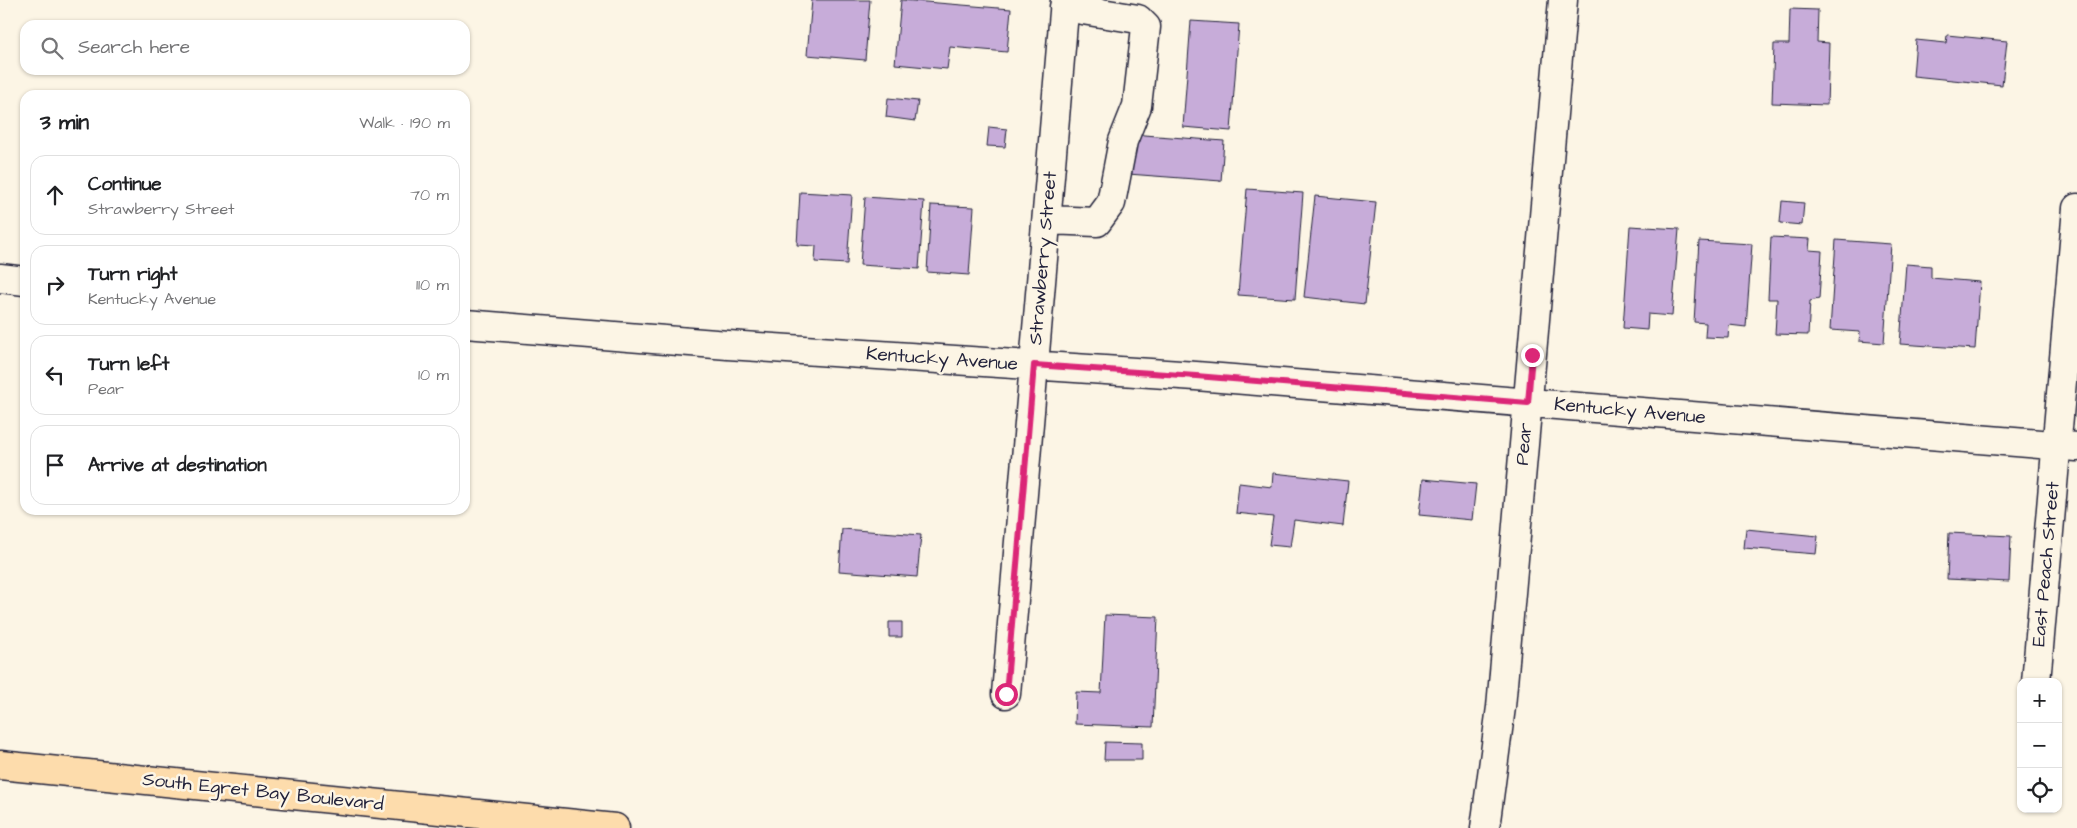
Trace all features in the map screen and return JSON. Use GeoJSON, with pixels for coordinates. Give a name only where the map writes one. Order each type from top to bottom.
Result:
{"type":"FeatureCollection","features":[{"type":"Feature","properties":{"kind":"main road","name":"South Egret Bay Boulevard"},"geometry":{"type":"LineString","coordinates":[[0,765],[615,828]]}},
{"type":"Feature","properties":{"kind":"street","name":"Pear"},"geometry":{"type":"LineString","coordinates":[[1485,828],[1501,707],[1562,0]]}},
{"type":"Feature","properties":{"kind":"street","name":"Strawberry Street"},"geometry":{"type":"LineString","coordinates":[[1006,694],[1065,4]]}},
{"type":"Feature","properties":{"kind":"street"},"geometry":{"type":"LineString","coordinates":[[1047,220],[1097,222],[1111,203],[1122,141],[1137,106],[1146,27],[1138,19],[1065,4]]}},
{"type":"Feature","properties":{"kind":"street","name":"East Peach Street"},"geometry":{"type":"LineString","coordinates":[[2037,678],[2067,446],[2077,208]]}},
{"type":"Feature","properties":{"kind":"street"},"geometry":{"type":"LineString","coordinates":[[0,278],[20,280]]}},
{"type":"Feature","properties":{"kind":"street","name":"Kentucky Avenue"},"geometry":{"type":"LineString","coordinates":[[470,324],[718,344],[1196,376],[2067,446]]}},
{"type":"Feature","properties":{"kind":"building"},"geometry":{"type":"Polygon","coordinates":[[[812,0],[870,0],[865,60],[807,55],[812,0]]]}},
{"type":"Feature","properties":{"kind":"building"},"geometry":{"type":"Polygon","coordinates":[[[901,0],[1011,9],[1007,52],[950,47],[947,69],[895,64],[901,0]]]}},
{"type":"Feature","properties":{"kind":"building"},"geometry":{"type":"Polygon","coordinates":[[[1790,9],[1818,10],[1817,42],[1829,43],[1827,105],[1772,103],[1774,44],[1789,44],[1790,9]]]}},
{"type":"Feature","properties":{"kind":"building"},"geometry":{"type":"Polygon","coordinates":[[[1191,21],[1239,24],[1231,131],[1183,127],[1191,21]]]}},
{"type":"Feature","properties":{"kind":"building"},"geometry":{"type":"Polygon","coordinates":[[[1947,35],[2007,41],[2002,85],[1913,76],[1916,40],[1946,43],[1947,35]]]}},
{"type":"Feature","properties":{"kind":"building"},"geometry":{"type":"Polygon","coordinates":[[[888,98],[918,101],[915,121],[886,117],[888,98]]]}},
{"type":"Feature","properties":{"kind":"building"},"geometry":{"type":"Polygon","coordinates":[[[989,127],[1007,129],[1005,147],[987,146],[989,127]]]}},
{"type":"Feature","properties":{"kind":"building"},"geometry":{"type":"Polygon","coordinates":[[[1131,134],[1224,141],[1221,181],[1128,174],[1131,134]]]}},
{"type":"Feature","properties":{"kind":"building"},"geometry":{"type":"Polygon","coordinates":[[[1247,189],[1303,193],[1295,299],[1238,295],[1247,189]]]}},
{"type":"Feature","properties":{"kind":"building"},"geometry":{"type":"Polygon","coordinates":[[[800,192],[852,195],[847,264],[815,262],[816,246],[797,245],[800,192]]]}},
{"type":"Feature","properties":{"kind":"building"},"geometry":{"type":"Polygon","coordinates":[[[1315,196],[1376,202],[1365,304],[1304,297],[1315,196]]]}},
{"type":"Feature","properties":{"kind":"building"},"geometry":{"type":"Polygon","coordinates":[[[865,197],[924,201],[919,269],[860,265],[865,197]]]}},
{"type":"Feature","properties":{"kind":"building"},"geometry":{"type":"Polygon","coordinates":[[[1782,201],[1804,203],[1802,225],[1780,223],[1782,201]]]}},
{"type":"Feature","properties":{"kind":"building"},"geometry":{"type":"Polygon","coordinates":[[[931,205],[974,207],[969,275],[927,272],[931,205]]]}},
{"type":"Feature","properties":{"kind":"building"},"geometry":{"type":"Polygon","coordinates":[[[1630,226],[1679,229],[1672,316],[1648,314],[1647,330],[1623,328],[1630,226]]]}},
{"type":"Feature","properties":{"kind":"building"},"geometry":{"type":"Polygon","coordinates":[[[1771,237],[1810,239],[1809,250],[1822,251],[1819,299],[1810,301],[1808,335],[1775,334],[1777,299],[1768,299],[1771,237]]]}},
{"type":"Feature","properties":{"kind":"building"},"geometry":{"type":"Polygon","coordinates":[[[1836,240],[1891,244],[1884,343],[1859,341],[1860,332],[1830,330],[1836,240]]]}},
{"type":"Feature","properties":{"kind":"building"},"geometry":{"type":"Polygon","coordinates":[[[1699,241],[1752,244],[1746,327],[1729,325],[1728,338],[1705,337],[1706,323],[1694,322],[1699,241]]]}},
{"type":"Feature","properties":{"kind":"building"},"geometry":{"type":"Polygon","coordinates":[[[1906,264],[1931,266],[1931,278],[1980,282],[1975,349],[1900,344],[1906,264]]]}},
{"type":"Feature","properties":{"kind":"building"},"geometry":{"type":"Polygon","coordinates":[[[1273,473],[1348,481],[1343,526],[1294,520],[1290,547],[1269,545],[1273,517],[1236,513],[1239,483],[1272,487],[1273,473]]]}},
{"type":"Feature","properties":{"kind":"building"},"geometry":{"type":"Polygon","coordinates":[[[1423,479],[1476,484],[1472,520],[1419,515],[1423,479]]]}},
{"type":"Feature","properties":{"kind":"building"},"geometry":{"type":"Polygon","coordinates":[[[842,529],[921,535],[917,577],[839,571],[842,529]]]}},
{"type":"Feature","properties":{"kind":"building"},"geometry":{"type":"Polygon","coordinates":[[[1746,529],[1818,536],[1816,554],[1744,548],[1746,529]]]}},
{"type":"Feature","properties":{"kind":"building"},"geometry":{"type":"Polygon","coordinates":[[[1949,533],[2011,536],[2009,582],[1947,579],[1949,533]]]}},
{"type":"Feature","properties":{"kind":"building"},"geometry":{"type":"Polygon","coordinates":[[[1105,615],[1158,617],[1153,727],[1075,724],[1076,692],[1101,693],[1105,615]]]}},
{"type":"Feature","properties":{"kind":"building"},"geometry":{"type":"Polygon","coordinates":[[[889,622],[902,622],[902,637],[889,637],[889,622]]]}},
{"type":"Feature","properties":{"kind":"building"},"geometry":{"type":"Polygon","coordinates":[[[1105,742],[1142,743],[1142,760],[1104,760],[1105,742]]]}},
{"type":"Feature","properties":{"kind":"route"},"geometry":{"type":"LineString","coordinates":[[1006,694],[1034,365],[1528,403],[1532,355]]}}]}
